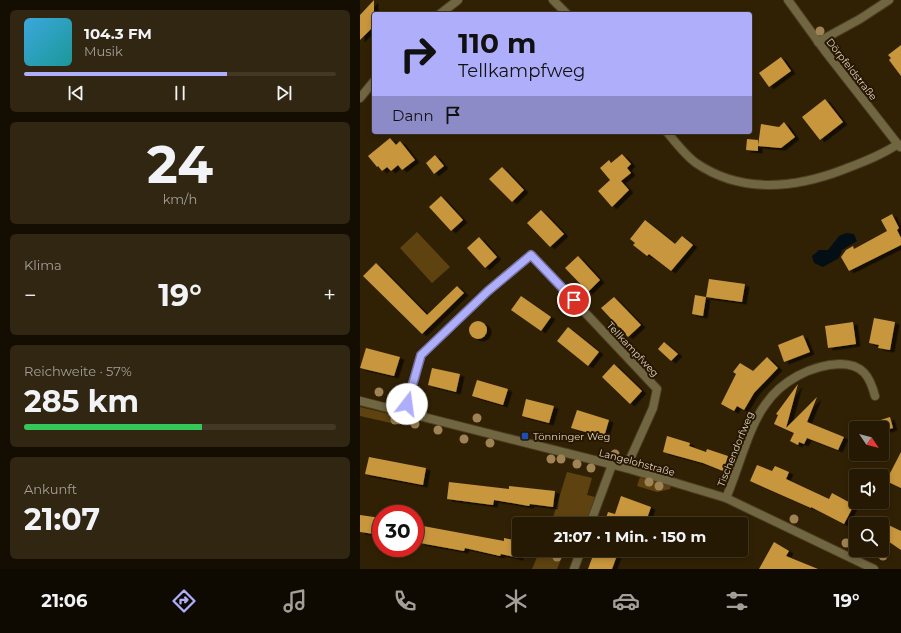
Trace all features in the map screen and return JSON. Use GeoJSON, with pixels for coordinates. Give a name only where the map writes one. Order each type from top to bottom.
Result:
{"type":"FeatureCollection","features":[{"type":"Feature","properties":{"kind":"street"},"geometry":{"type":"LineString","coordinates":[[443,12],[458,0]]}},
{"type":"Feature","properties":{"kind":"street"},"geometry":{"type":"LineString","coordinates":[[553,0],[565,12]]}},
{"type":"Feature","properties":{"kind":"street","name":"Dörpfeldstraße"},"geometry":{"type":"LineString","coordinates":[[788,0],[818,42],[899,146]]}},
{"type":"Feature","properties":{"kind":"street"},"geometry":{"type":"LineString","coordinates":[[818,42],[860,19],[890,0]]}},
{"type":"Feature","properties":{"kind":"street"},"geometry":{"type":"LineString","coordinates":[[360,98],[372,83]]}},
{"type":"Feature","properties":{"kind":"street"},"geometry":{"type":"LineString","coordinates":[[669,134],[688,156],[713,172],[730,179],[769,186],[794,184],[822,177],[899,146]]}},
{"type":"Feature","properties":{"kind":"street","name":"Tellkampfweg"},"geometry":{"type":"LineString","coordinates":[[405,412],[421,355],[488,291],[531,255],[657,389],[653,408],[626,468]]}},
{"type":"Feature","properties":{"kind":"street","name":"Tischendorfweg"},"geometry":{"type":"LineString","coordinates":[[726,498],[762,409],[778,390],[792,379],[808,371],[825,366],[842,364],[853,366],[864,372],[871,381],[874,396]]}},
{"type":"Feature","properties":{"kind":"street","name":"Langelohstraße"},"geometry":{"type":"LineString","coordinates":[[360,400],[626,468],[726,498],[874,569]]}},
{"type":"Feature","properties":{"kind":"street"},"geometry":{"type":"LineString","coordinates":[[593,517],[612,465]]}},
{"type":"Feature","properties":{"kind":"street"},"geometry":{"type":"LineString","coordinates":[[574,569],[578,557]]}},
{"type":"Feature","properties":{"kind":"shaded area"},"geometry":{"type":"Polygon","coordinates":[[[417,232],[450,267],[432,283],[400,248],[417,232]]]}},
{"type":"Feature","properties":{"kind":"shaded area"},"geometry":{"type":"Polygon","coordinates":[[[846,233],[854,234],[857,241],[842,250],[839,258],[823,267],[814,263],[812,256],[819,250],[828,250],[839,236],[846,233]]]}},
{"type":"Feature","properties":{"kind":"shaded area"},"geometry":{"type":"Polygon","coordinates":[[[360,407],[402,417],[400,425],[360,416],[360,407]]]}},
{"type":"Feature","properties":{"kind":"shaded area"},"geometry":{"type":"Polygon","coordinates":[[[567,472],[592,478],[587,495],[595,497],[588,517],[553,517],[567,472]]]}},
{"type":"Feature","properties":{"kind":"shaded area"},"geometry":{"type":"Polygon","coordinates":[[[640,477],[671,486],[670,489],[657,492],[637,486],[640,477]]]}},
{"type":"Feature","properties":{"kind":"shaded area"},"geometry":{"type":"Polygon","coordinates":[[[537,557],[562,557],[557,569],[532,569],[537,557]]]}},
{"type":"Feature","properties":{"kind":"building"},"geometry":{"type":"Polygon","coordinates":[[[374,0],[372,28],[360,40],[360,15],[374,0]]]}},
{"type":"Feature","properties":{"kind":"building"},"geometry":{"type":"Polygon","coordinates":[[[901,45],[901,76],[889,60],[891,58],[888,55],[901,45]]]}},
{"type":"Feature","properties":{"kind":"building"},"geometry":{"type":"Polygon","coordinates":[[[781,57],[791,71],[769,87],[759,73],[781,57]]]}},
{"type":"Feature","properties":{"kind":"building"},"geometry":{"type":"Polygon","coordinates":[[[825,99],[843,122],[820,140],[802,117],[825,99]]]}},
{"type":"Feature","properties":{"kind":"building"},"geometry":{"type":"Polygon","coordinates":[[[784,122],[795,137],[781,148],[758,146],[761,124],[779,127],[784,122]]]}},
{"type":"Feature","properties":{"kind":"building"},"geometry":{"type":"Polygon","coordinates":[[[390,138],[396,145],[400,141],[415,160],[402,170],[398,165],[391,171],[387,167],[382,171],[368,156],[390,138]]]}},
{"type":"Feature","properties":{"kind":"building"},"geometry":{"type":"Polygon","coordinates":[[[747,139],[758,140],[758,151],[746,150],[747,139]]]}},
{"type":"Feature","properties":{"kind":"building"},"geometry":{"type":"Polygon","coordinates":[[[622,154],[631,164],[627,168],[631,173],[621,181],[629,190],[612,207],[598,191],[610,180],[600,168],[609,160],[611,163],[622,154]]]}},
{"type":"Feature","properties":{"kind":"building"},"geometry":{"type":"Polygon","coordinates":[[[435,155],[444,166],[434,174],[426,163],[435,155]]]}},
{"type":"Feature","properties":{"kind":"building"},"geometry":{"type":"Polygon","coordinates":[[[502,167],[524,190],[512,202],[489,179],[502,167]]]}},
{"type":"Feature","properties":{"kind":"building"},"geometry":{"type":"Polygon","coordinates":[[[441,196],[463,220],[451,231],[429,207],[441,196]]]}},
{"type":"Feature","properties":{"kind":"building"},"geometry":{"type":"Polygon","coordinates":[[[541,210],[564,234],[550,247],[527,223],[541,210]]]}},
{"type":"Feature","properties":{"kind":"building"},"geometry":{"type":"Polygon","coordinates":[[[892,214],[899,228],[897,230],[901,238],[901,245],[849,271],[841,257],[846,250],[853,246],[854,249],[887,231],[881,220],[892,214]]]}},
{"type":"Feature","properties":{"kind":"building"},"geometry":{"type":"Polygon","coordinates":[[[645,220],[675,244],[682,236],[693,245],[671,271],[649,254],[647,256],[633,245],[635,243],[630,239],[645,220]]]}},
{"type":"Feature","properties":{"kind":"building"},"geometry":{"type":"Polygon","coordinates":[[[479,237],[497,257],[485,268],[467,248],[479,237]]]}},
{"type":"Feature","properties":{"kind":"building"},"geometry":{"type":"Polygon","coordinates":[[[578,256],[600,280],[588,292],[565,268],[578,256]]]}},
{"type":"Feature","properties":{"kind":"building"},"geometry":{"type":"Polygon","coordinates":[[[376,263],[427,315],[457,286],[464,293],[422,334],[363,276],[376,263]]]}},
{"type":"Feature","properties":{"kind":"building"},"geometry":{"type":"Polygon","coordinates":[[[709,279],[745,284],[742,302],[706,297],[709,279]]]}},
{"type":"Feature","properties":{"kind":"building"},"geometry":{"type":"Polygon","coordinates":[[[695,295],[706,297],[703,316],[692,314],[695,295]]]}},
{"type":"Feature","properties":{"kind":"building"},"geometry":{"type":"Polygon","coordinates":[[[521,296],[551,317],[541,331],[511,310],[521,296]]]}},
{"type":"Feature","properties":{"kind":"building"},"geometry":{"type":"Polygon","coordinates":[[[614,297],[641,325],[628,337],[601,308],[614,297]]]}},
{"type":"Feature","properties":{"kind":"building"},"geometry":{"type":"Polygon","coordinates":[[[874,318],[895,322],[890,350],[878,348],[879,345],[869,343],[874,318]]]}},
{"type":"Feature","properties":{"kind":"building"},"geometry":{"type":"Polygon","coordinates":[[[478,321],[484,324],[487,330],[484,336],[478,339],[472,336],[469,330],[472,324],[478,321]]]}},
{"type":"Feature","properties":{"kind":"building"},"geometry":{"type":"Polygon","coordinates":[[[853,322],[856,344],[828,348],[825,326],[853,322]]]}},
{"type":"Feature","properties":{"kind":"building"},"geometry":{"type":"Polygon","coordinates":[[[568,327],[599,352],[588,366],[557,341],[568,327]]]}},
{"type":"Feature","properties":{"kind":"building"},"geometry":{"type":"Polygon","coordinates":[[[803,335],[810,352],[784,362],[778,345],[803,335]]]}},
{"type":"Feature","properties":{"kind":"building"},"geometry":{"type":"Polygon","coordinates":[[[664,342],[678,354],[671,361],[658,349],[664,342]]]}},
{"type":"Feature","properties":{"kind":"building"},"geometry":{"type":"Polygon","coordinates":[[[366,348],[400,357],[394,376],[360,368],[366,348]]]}},
{"type":"Feature","properties":{"kind":"building"},"geometry":{"type":"Polygon","coordinates":[[[767,357],[778,368],[754,393],[744,410],[737,406],[734,411],[721,404],[736,374],[733,372],[740,363],[753,371],[767,357]]]}},
{"type":"Feature","properties":{"kind":"building"},"geometry":{"type":"Polygon","coordinates":[[[614,364],[642,391],[630,404],[602,377],[614,364]]]}},
{"type":"Feature","properties":{"kind":"building"},"geometry":{"type":"Polygon","coordinates":[[[432,368],[460,374],[456,392],[428,385],[432,368]]]}},
{"type":"Feature","properties":{"kind":"building"},"geometry":{"type":"Polygon","coordinates":[[[477,380],[508,389],[503,405],[472,396],[477,380]]]}},
{"type":"Feature","properties":{"kind":"building"},"geometry":{"type":"Polygon","coordinates":[[[798,384],[786,428],[817,397],[807,422],[844,437],[838,450],[807,438],[804,444],[799,442],[798,445],[790,441],[794,433],[774,424],[778,415],[776,414],[798,384]]]}},
{"type":"Feature","properties":{"kind":"building"},"geometry":{"type":"Polygon","coordinates":[[[526,399],[554,406],[549,423],[522,416],[526,399]]]}},
{"type":"Feature","properties":{"kind":"building"},"geometry":{"type":"Polygon","coordinates":[[[577,410],[609,420],[604,437],[571,428],[577,410]]]}},
{"type":"Feature","properties":{"kind":"building"},"geometry":{"type":"Polygon","coordinates":[[[890,417],[893,428],[889,429],[889,421],[878,421],[890,417]]]}},
{"type":"Feature","properties":{"kind":"building"},"geometry":{"type":"Polygon","coordinates":[[[667,436],[690,443],[689,446],[706,452],[707,449],[728,456],[723,471],[703,463],[663,452],[667,436]]]}},
{"type":"Feature","properties":{"kind":"building"},"geometry":{"type":"Polygon","coordinates":[[[901,452],[901,488],[889,482],[889,475],[901,452]]]}},
{"type":"Feature","properties":{"kind":"building"},"geometry":{"type":"Polygon","coordinates":[[[369,457],[426,468],[423,485],[365,474],[369,457]]]}},
{"type":"Feature","properties":{"kind":"building"},"geometry":{"type":"Polygon","coordinates":[[[757,465],[772,471],[775,466],[789,472],[786,479],[829,499],[832,493],[849,502],[849,509],[852,509],[844,524],[811,507],[750,481],[757,465]]]}},
{"type":"Feature","properties":{"kind":"building"},"geometry":{"type":"Polygon","coordinates":[[[449,482],[509,489],[509,486],[555,491],[553,507],[530,504],[529,506],[494,500],[493,505],[447,499],[449,482]]]}},
{"type":"Feature","properties":{"kind":"building"},"geometry":{"type":"Polygon","coordinates":[[[621,496],[651,507],[647,517],[606,517],[608,512],[615,514],[621,496]]]}},
{"type":"Feature","properties":{"kind":"building"},"geometry":{"type":"Polygon","coordinates":[[[360,515],[372,517],[372,534],[360,532],[360,515]]]}},
{"type":"Feature","properties":{"kind":"building"},"geometry":{"type":"Polygon","coordinates":[[[889,525],[901,531],[901,550],[889,542],[889,525]]]}},
{"type":"Feature","properties":{"kind":"building"},"geometry":{"type":"Polygon","coordinates":[[[424,526],[504,541],[504,538],[512,540],[512,556],[501,554],[500,556],[465,548],[464,551],[424,544],[424,526]]]}},
{"type":"Feature","properties":{"kind":"building"},"geometry":{"type":"Polygon","coordinates":[[[774,542],[789,551],[786,556],[818,569],[759,569],[774,542]]]}},
{"type":"Feature","properties":{"kind":"building"},"geometry":{"type":"Polygon","coordinates":[[[592,557],[616,557],[612,569],[588,569],[592,557]]]}},
{"type":"Feature","properties":{"kind":"place","name":"Tönninger Weg"},"geometry":{"type":"Point","coordinates":[525,436]}},
{"type":"Feature","properties":{"kind":"route"},"geometry":{"type":"LineString","coordinates":[[407,404],[421,355],[488,291],[531,255],[574,300]]}}]}
